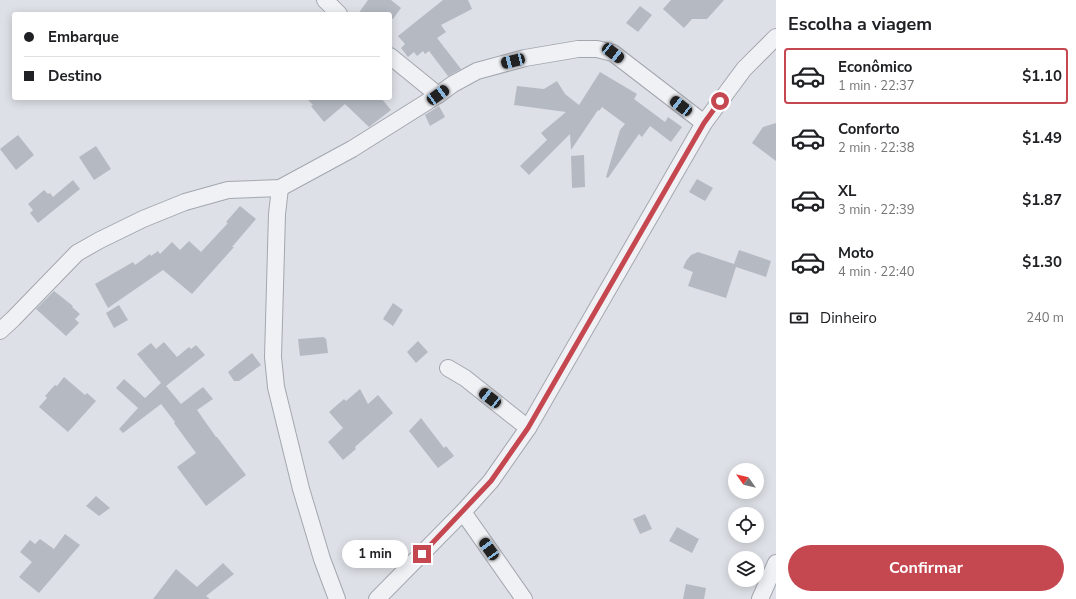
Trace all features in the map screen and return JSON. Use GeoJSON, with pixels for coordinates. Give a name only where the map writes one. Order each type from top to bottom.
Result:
{"type":"FeatureCollection","features":[{"type":"Feature","properties":{"kind":"street"},"geometry":{"type":"LineString","coordinates":[[325,0],[337,12]]}},
{"type":"Feature","properties":{"kind":"street"},"geometry":{"type":"LineString","coordinates":[[377,599],[491,481],[528,428],[704,123],[744,69],[776,37]]}},
{"type":"Feature","properties":{"kind":"street"},"geometry":{"type":"LineString","coordinates":[[0,331],[13,320],[77,253],[100,240],[143,219],[185,202],[228,190],[280,188],[352,149],[477,71],[525,58],[563,51],[597,49],[613,53],[704,123]]}},
{"type":"Feature","properties":{"kind":"street"},"geometry":{"type":"LineString","coordinates":[[392,58],[438,95]]}},
{"type":"Feature","properties":{"kind":"street"},"geometry":{"type":"LineString","coordinates":[[280,188],[277,214],[273,357],[276,387],[301,489],[322,558],[337,599]]}},
{"type":"Feature","properties":{"kind":"street"},"geometry":{"type":"LineString","coordinates":[[448,368],[465,378],[528,428]]}},
{"type":"Feature","properties":{"kind":"street"},"geometry":{"type":"LineString","coordinates":[[462,512],[524,599]]}},
{"type":"Feature","properties":{"kind":"street"},"geometry":{"type":"LineString","coordinates":[[760,599],[776,563]]}},
{"type":"Feature","properties":{"kind":"building"},"geometry":{"type":"Polygon","coordinates":[[[368,0],[391,0],[401,8],[393,19],[392,12],[359,12],[368,0]]]}},
{"type":"Feature","properties":{"kind":"building"},"geometry":{"type":"Polygon","coordinates":[[[443,0],[468,0],[472,9],[441,25],[446,32],[437,38],[461,69],[448,76],[429,51],[425,54],[423,51],[417,56],[414,52],[408,57],[401,48],[405,44],[398,36],[443,0]]]}},
{"type":"Feature","properties":{"kind":"building"},"geometry":{"type":"Polygon","coordinates":[[[671,0],[724,0],[707,19],[692,19],[684,28],[663,9],[671,0]]]}},
{"type":"Feature","properties":{"kind":"building"},"geometry":{"type":"Polygon","coordinates":[[[640,6],[652,15],[638,32],[626,23],[640,6]]]}},
{"type":"Feature","properties":{"kind":"building"},"geometry":{"type":"Polygon","coordinates":[[[600,72],[637,94],[634,99],[665,122],[668,117],[682,127],[671,142],[650,126],[642,137],[639,134],[608,178],[606,177],[620,130],[625,124],[602,107],[599,111],[598,110],[571,150],[570,134],[529,175],[520,166],[547,140],[541,133],[566,112],[514,105],[517,86],[544,89],[557,81],[565,94],[579,105],[600,72]]]}},
{"type":"Feature","properties":{"kind":"building"},"geometry":{"type":"Polygon","coordinates":[[[308,100],[383,100],[391,110],[369,127],[345,104],[324,122],[311,106],[313,105],[308,100]]]}},
{"type":"Feature","properties":{"kind":"building"},"geometry":{"type":"Polygon","coordinates":[[[439,106],[445,117],[430,126],[425,115],[439,106]]]}},
{"type":"Feature","properties":{"kind":"building"},"geometry":{"type":"Polygon","coordinates":[[[776,123],[776,161],[752,143],[763,127],[776,123]]]}},
{"type":"Feature","properties":{"kind":"building"},"geometry":{"type":"Polygon","coordinates":[[[18,135],[34,155],[16,170],[0,149],[18,135]]]}},
{"type":"Feature","properties":{"kind":"building"},"geometry":{"type":"Polygon","coordinates":[[[96,146],[111,169],[94,180],[79,157],[96,146]]]}},
{"type":"Feature","properties":{"kind":"building"},"geometry":{"type":"Polygon","coordinates":[[[584,155],[585,187],[572,188],[571,156],[584,155]]]}},
{"type":"Feature","properties":{"kind":"building"},"geometry":{"type":"Polygon","coordinates":[[[697,179],[713,188],[705,201],[689,192],[697,179]]]}},
{"type":"Feature","properties":{"kind":"building"},"geometry":{"type":"Polygon","coordinates":[[[73,180],[80,189],[38,223],[30,213],[33,210],[28,204],[44,190],[48,194],[50,193],[53,197],[73,180]]]}},
{"type":"Feature","properties":{"kind":"building"},"geometry":{"type":"Polygon","coordinates":[[[240,206],[256,219],[232,247],[234,247],[192,294],[163,270],[108,308],[95,284],[133,262],[135,265],[150,254],[151,256],[158,251],[160,254],[172,242],[180,250],[189,241],[201,252],[228,223],[226,222],[240,206]]]}},
{"type":"Feature","properties":{"kind":"building"},"geometry":{"type":"Polygon","coordinates":[[[739,250],[771,261],[766,277],[736,267],[726,298],[688,286],[693,272],[683,268],[691,255],[698,252],[734,264],[739,250]]]}},
{"type":"Feature","properties":{"kind":"building"},"geometry":{"type":"Polygon","coordinates":[[[54,291],[73,306],[72,307],[80,314],[75,319],[79,323],[66,336],[36,309],[54,291]]]}},
{"type":"Feature","properties":{"kind":"building"},"geometry":{"type":"Polygon","coordinates":[[[393,303],[403,310],[393,326],[383,319],[393,303]]]}},
{"type":"Feature","properties":{"kind":"building"},"geometry":{"type":"Polygon","coordinates":[[[119,305],[128,320],[114,328],[106,313],[119,305]]]}},
{"type":"Feature","properties":{"kind":"building"},"geometry":{"type":"Polygon","coordinates":[[[324,337],[325,339],[326,338],[328,353],[300,356],[298,339],[324,337]]]}},
{"type":"Feature","properties":{"kind":"building"},"geometry":{"type":"Polygon","coordinates":[[[418,341],[428,352],[416,363],[407,352],[418,341]]]}},
{"type":"Feature","properties":{"kind":"building"},"geometry":{"type":"Polygon","coordinates":[[[164,342],[177,357],[189,347],[191,349],[196,345],[205,355],[166,386],[181,404],[203,387],[213,399],[197,410],[246,475],[206,506],[177,467],[196,453],[161,404],[123,433],[119,429],[138,408],[116,388],[124,379],[145,398],[161,383],[137,354],[151,343],[156,349],[164,342]]]}},
{"type":"Feature","properties":{"kind":"building"},"geometry":{"type":"Polygon","coordinates":[[[252,353],[261,365],[239,381],[234,381],[228,372],[252,353]]]}},
{"type":"Feature","properties":{"kind":"building"},"geometry":{"type":"Polygon","coordinates":[[[64,377],[85,395],[87,393],[96,401],[68,432],[39,407],[47,398],[45,396],[55,385],[57,386],[64,377]]]}},
{"type":"Feature","properties":{"kind":"building"},"geometry":{"type":"Polygon","coordinates":[[[360,389],[368,404],[378,395],[393,413],[356,446],[356,449],[343,460],[328,442],[343,428],[329,412],[344,399],[346,401],[360,389]]]}},
{"type":"Feature","properties":{"kind":"building"},"geometry":{"type":"Polygon","coordinates":[[[421,418],[444,448],[446,446],[454,456],[438,468],[409,431],[421,418]]]}},
{"type":"Feature","properties":{"kind":"building"},"geometry":{"type":"Polygon","coordinates":[[[96,496],[110,508],[99,516],[86,506],[96,496]]]}},
{"type":"Feature","properties":{"kind":"building"},"geometry":{"type":"Polygon","coordinates":[[[645,514],[652,529],[640,534],[633,519],[645,514]]]}},
{"type":"Feature","properties":{"kind":"building"},"geometry":{"type":"Polygon","coordinates":[[[677,527],[699,539],[692,553],[669,541],[677,527]]]}},
{"type":"Feature","properties":{"kind":"building"},"geometry":{"type":"Polygon","coordinates":[[[65,534],[80,545],[39,593],[19,577],[32,562],[20,552],[30,540],[35,544],[40,539],[54,549],[65,534]]]}},
{"type":"Feature","properties":{"kind":"building"},"geometry":{"type":"Polygon","coordinates":[[[223,563],[234,574],[206,596],[210,599],[153,599],[176,569],[197,587],[223,563]]]}},
{"type":"Feature","properties":{"kind":"building"},"geometry":{"type":"Polygon","coordinates":[[[686,584],[706,588],[704,599],[683,599],[686,584]]]}},
{"type":"Feature","properties":{"kind":"route"},"geometry":{"type":"LineString","coordinates":[[422,554],[491,481],[528,428],[704,123],[720,101]]}}]}
